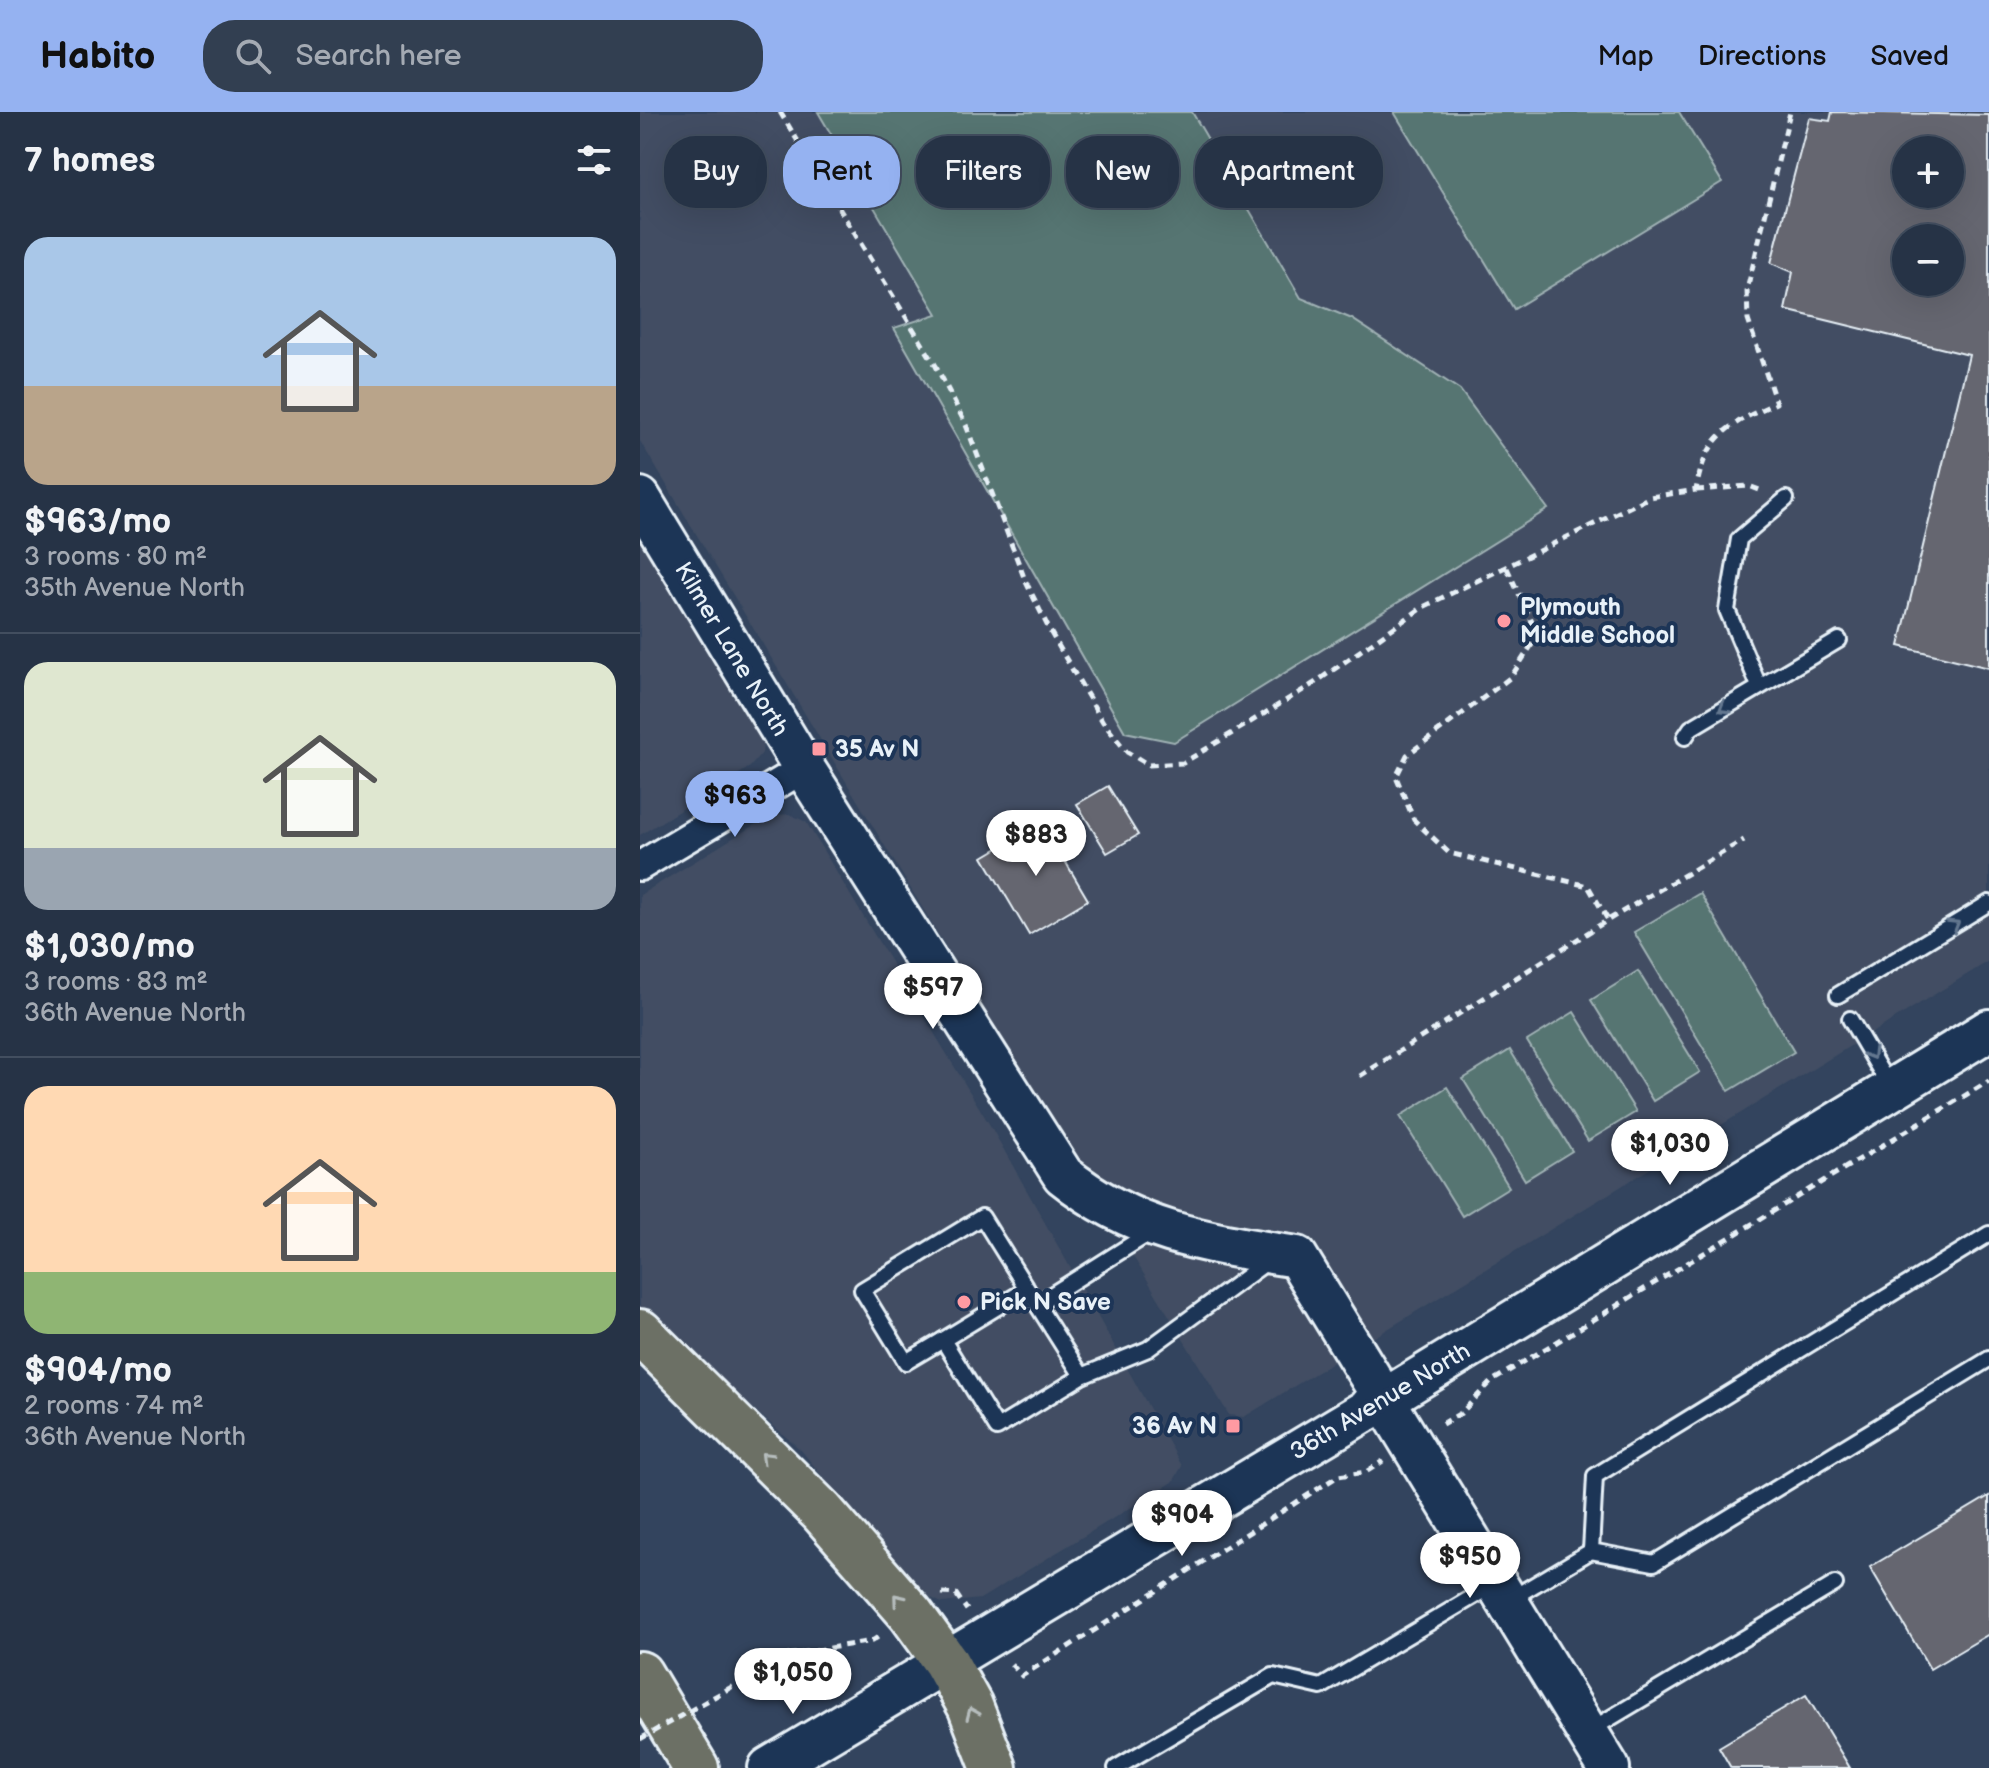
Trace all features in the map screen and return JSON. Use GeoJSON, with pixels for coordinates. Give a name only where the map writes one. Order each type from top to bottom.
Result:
{"type":"FeatureCollection","features":[{"type":"Feature","properties":{"kind":"highway"},"geometry":{"type":"LineString","coordinates":[[640,1332],[847,1539],[911,1614],[945,1661],[970,1706],[994,1768]]}},
{"type":"Feature","properties":{"kind":"highway"},"geometry":{"type":"LineString","coordinates":[[640,1674],[696,1768]]}},
{"type":"Feature","properties":{"kind":"street","name":"Kilmer Lane North"},"geometry":{"type":"LineString","coordinates":[[640,498],[804,768],[1063,1175],[1096,1202],[1155,1229],[1297,1257],[1609,1768]]}},
{"type":"Feature","properties":{"kind":"street"},"geometry":{"type":"LineString","coordinates":[[640,866],[804,768]]}},
{"type":"Feature","properties":{"kind":"street","name":"36th Avenue North"},"geometry":{"type":"LineString","coordinates":[[769,1768],[1385,1399],[1989,1030]]}},
{"type":"Feature","properties":{"kind":"lane"},"geometry":{"type":"LineString","coordinates":[[1759,686],[1727,610],[1739,539],[1786,499]]}},
{"type":"Feature","properties":{"kind":"lane"},"geometry":{"type":"LineString","coordinates":[[1685,737],[1691,728],[1839,640]]}},
{"type":"Feature","properties":{"kind":"lane"},"geometry":{"type":"LineString","coordinates":[[1838,995],[1989,903]]}},
{"type":"Feature","properties":{"kind":"lane"},"geometry":{"type":"LineString","coordinates":[[1850,1019],[1891,1090]]}},
{"type":"Feature","properties":{"kind":"lane"},"geometry":{"type":"LineString","coordinates":[[1027,1289],[906,1362],[862,1290],[982,1217],[1082,1376]]}},
{"type":"Feature","properties":{"kind":"lane"},"geometry":{"type":"LineString","coordinates":[[1037,1304],[1155,1229]]}},
{"type":"Feature","properties":{"kind":"lane"},"geometry":{"type":"LineString","coordinates":[[1591,1551],[1595,1476],[1989,1234]]}},
{"type":"Feature","properties":{"kind":"lane"},"geometry":{"type":"LineString","coordinates":[[943,1340],[974,1378],[997,1428],[1082,1376],[1148,1349],[1278,1254]]}},
{"type":"Feature","properties":{"kind":"lane"},"geometry":{"type":"LineString","coordinates":[[1039,1339],[1053,1330]]}},
{"type":"Feature","properties":{"kind":"lane"},"geometry":{"type":"LineString","coordinates":[[1116,1768],[1273,1676],[1321,1687],[1502,1592],[1591,1551],[1654,1563],[1989,1359]]}},
{"type":"Feature","properties":{"kind":"lane"},"geometry":{"type":"LineString","coordinates":[[1587,1732],[1835,1584]]}},
{"type":"Feature","properties":{"kind":"path"},"geometry":{"type":"LineString","coordinates":[[780,112],[936,366],[966,425],[1025,580],[1051,633],[1103,722],[1127,752],[1149,765],[1183,763],[1313,684],[1423,607],[1650,497],[1749,486],[1786,499]]}},
{"type":"Feature","properties":{"kind":"path"},"geometry":{"type":"LineString","coordinates":[[1696,490],[1700,465],[1714,440],[1732,423],[1776,403],[1748,320],[1747,290],[1790,112]]}},
{"type":"Feature","properties":{"kind":"path"},"geometry":{"type":"LineString","coordinates":[[1507,568],[1538,635],[1511,677],[1407,755],[1396,777],[1414,820],[1449,853],[1588,886],[1608,920]]}},
{"type":"Feature","properties":{"kind":"path"},"geometry":{"type":"LineString","coordinates":[[1360,1076],[1608,920],[1744,840]]}},
{"type":"Feature","properties":{"kind":"path"},"geometry":{"type":"LineString","coordinates":[[1461,1413],[1492,1381],[1989,1081]]}},
{"type":"Feature","properties":{"kind":"path"},"geometry":{"type":"LineString","coordinates":[[640,1739],[788,1655]]}},
{"type":"Feature","properties":{"kind":"shaded area","name":"Plymouth Middle School"},"geometry":{"type":"Polygon","coordinates":[[[640,112],[1989,112],[1989,961],[1244,1417],[1229,1415],[640,441],[640,112]]]}},
{"type":"Feature","properties":{"kind":"shaded area"},"geometry":{"type":"Polygon","coordinates":[[[640,541],[763,742],[762,753],[750,767],[640,835],[640,541]]]}},
{"type":"Feature","properties":{"kind":"shaded area"},"geometry":{"type":"Polygon","coordinates":[[[789,814],[806,822],[991,1127],[1182,1466],[1173,1482],[980,1599],[942,1603],[914,1590],[801,1450],[640,1310],[640,895],[769,816],[789,814]]]}},
{"type":"Feature","properties":{"kind":"green space"},"geometry":{"type":"Polygon","coordinates":[[[818,112],[1192,112],[1206,136],[1195,136],[1195,208],[1248,208],[1301,298],[1352,319],[1460,390],[1548,509],[1174,742],[1125,732],[894,328],[937,314],[875,208],[900,208],[900,136],[832,136],[818,112]]]}},
{"type":"Feature","properties":{"kind":"green space"},"geometry":{"type":"Polygon","coordinates":[[[1394,112],[1679,112],[1722,182],[1514,309],[1394,112]]]}},
{"type":"Feature","properties":{"kind":"green space"},"geometry":{"type":"Polygon","coordinates":[[[1700,893],[1794,1052],[1729,1091],[1634,932],[1700,893]]]}},
{"type":"Feature","properties":{"kind":"green space"},"geometry":{"type":"Polygon","coordinates":[[[1638,971],[1700,1072],[1653,1101],[1591,1000],[1638,971]]]}},
{"type":"Feature","properties":{"kind":"green space"},"geometry":{"type":"Polygon","coordinates":[[[1574,1012],[1636,1112],[1588,1141],[1527,1041],[1574,1012]]]}},
{"type":"Feature","properties":{"kind":"green space"},"geometry":{"type":"Polygon","coordinates":[[[1510,1050],[1572,1151],[1525,1180],[1463,1079],[1510,1050]]]}},
{"type":"Feature","properties":{"kind":"green space"},"geometry":{"type":"Polygon","coordinates":[[[1447,1087],[1509,1187],[1462,1216],[1400,1116],[1447,1087]]]}},
{"type":"Feature","properties":{"kind":"building"},"geometry":{"type":"Polygon","coordinates":[[[1832,112],[1989,115],[1989,668],[1899,646],[1969,355],[1785,310],[1793,272],[1771,263],[1809,118],[1830,121],[1832,112]]]}},
{"type":"Feature","properties":{"kind":"building"},"geometry":{"type":"Polygon","coordinates":[[[1108,786],[1138,835],[1107,853],[1077,804],[1108,786]]]}},
{"type":"Feature","properties":{"kind":"building"},"geometry":{"type":"Polygon","coordinates":[[[1042,822],[1088,900],[1029,935],[983,857],[1042,822]]]}},
{"type":"Feature","properties":{"kind":"building"},"geometry":{"type":"Polygon","coordinates":[[[1989,1496],[1989,1634],[1930,1669],[1870,1567],[1989,1496]]]}},
{"type":"Feature","properties":{"kind":"building"},"geometry":{"type":"Polygon","coordinates":[[[1806,1695],[1850,1768],[1731,1768],[1719,1747],[1806,1695]]]}},
{"type":"Feature","properties":{"kind":"place","name":"Plymouth Middle School"},"geometry":{"type":"Point","coordinates":[1504,621]}},
{"type":"Feature","properties":{"kind":"place","name":"35 Av N"},"geometry":{"type":"Point","coordinates":[819,749]}},
{"type":"Feature","properties":{"kind":"place","name":"Pick N Save"},"geometry":{"type":"Point","coordinates":[964,1302]}},
{"type":"Feature","properties":{"kind":"place","name":"36 Av N"},"geometry":{"type":"Point","coordinates":[1233,1426]}}]}
